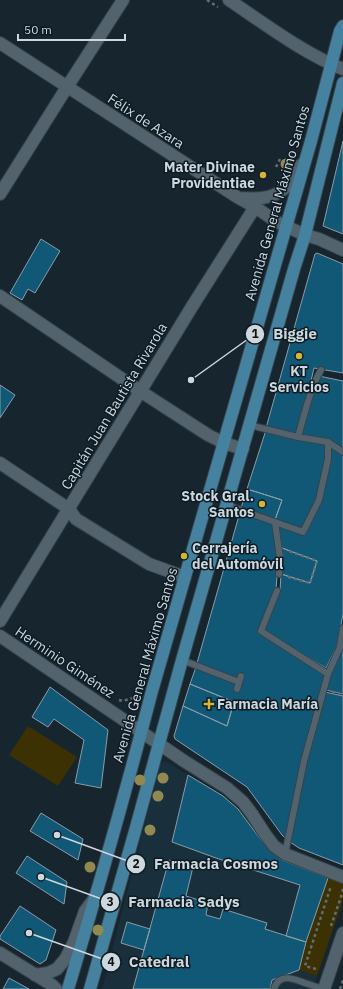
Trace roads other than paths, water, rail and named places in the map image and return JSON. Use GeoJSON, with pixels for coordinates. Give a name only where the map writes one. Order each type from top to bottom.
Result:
{"type":"FeatureCollection","features":[{"type":"Feature","properties":{"kind":"main road","name":"Avenida General Máximo Santos"},"geometry":{"type":"LineString","coordinates":[[68,989],[96,896],[152,691],[311,141],[340,32],[343,26]]}},
{"type":"Feature","properties":{"kind":"main road"},"geometry":{"type":"LineString","coordinates":[[90,989],[182,660],[305,234],[343,83]]}},
{"type":"Feature","properties":{"kind":"street"},"geometry":{"type":"LineString","coordinates":[[0,194],[123,0]]}},
{"type":"Feature","properties":{"kind":"street"},"geometry":{"type":"LineString","coordinates":[[229,0],[308,52],[343,69]]}},
{"type":"Feature","properties":{"kind":"street","name":"Félix de Azara"},"geometry":{"type":"LineString","coordinates":[[0,43],[277,222],[343,250]]}},
{"type":"Feature","properties":{"kind":"street"},"geometry":{"type":"LineString","coordinates":[[237,197],[262,198],[274,195],[285,188],[296,176],[306,148],[311,141]]}},
{"type":"Feature","properties":{"kind":"street","name":"Capitán Juan Bautista Rivarola"},"geometry":{"type":"LineString","coordinates":[[0,621],[140,391],[255,207]]}},
{"type":"Feature","properties":{"kind":"street"},"geometry":{"type":"LineString","coordinates":[[0,296],[140,391],[208,434],[224,443],[243,449]]}},
{"type":"Feature","properties":{"kind":"street"},"geometry":{"type":"LineString","coordinates":[[0,463],[69,509],[76,518],[149,564],[185,577]]}},
{"type":"Feature","properties":{"kind":"street","name":"Herminio Giménez"},"geometry":{"type":"LineString","coordinates":[[0,636],[141,732],[227,788],[243,802],[264,834],[274,846],[285,854],[338,880]]}},
{"type":"Feature","properties":{"kind":"street"},"geometry":{"type":"LineString","coordinates":[[35,975],[48,973],[57,969],[63,962],[74,942],[85,911],[96,896]]}},
{"type":"Feature","properties":{"kind":"street"},"geometry":{"type":"LineString","coordinates":[[324,989],[343,933]]}},
{"type":"Feature","properties":{"kind":"street"},"geometry":{"type":"LineString","coordinates":[[0,953],[52,985],[56,989]]}},
{"type":"Feature","properties":{"kind":"lane"},"geometry":{"type":"LineString","coordinates":[[298,437],[307,405],[321,370]]}},
{"type":"Feature","properties":{"kind":"lane"},"geometry":{"type":"LineString","coordinates":[[250,425],[298,437],[328,442],[343,452]]}},
{"type":"Feature","properties":{"kind":"lane"},"geometry":{"type":"LineString","coordinates":[[227,505],[303,532],[318,500],[328,459],[328,442]]}},
{"type":"Feature","properties":{"kind":"lane"},"geometry":{"type":"LineString","coordinates":[[275,522],[280,558],[279,574]]}},
{"type":"Feature","properties":{"kind":"lane"},"geometry":{"type":"LineString","coordinates":[[278,591],[261,631],[328,674]]}},
{"type":"Feature","properties":{"kind":"lane"},"geometry":{"type":"LineString","coordinates":[[285,854],[304,761],[328,674],[340,647],[343,628]]}},
{"type":"Feature","properties":{"kind":"lane"},"geometry":{"type":"LineString","coordinates":[[182,660],[240,679],[237,689]]}},
{"type":"Feature","properties":{"kind":"lane"},"geometry":{"type":"LineString","coordinates":[[274,989],[275,984],[282,979],[289,977],[324,989]]}},
{"type":"Feature","properties":{"kind":"place","name":"Mater Divinae Providentiae"},"geometry":{"type":"Point","coordinates":[263,175]}},
{"type":"Feature","properties":{"kind":"place","name":"KT Servicios"},"geometry":{"type":"Point","coordinates":[299,356]}},
{"type":"Feature","properties":{"kind":"place","name":"Biggie"},"geometry":{"type":"Point","coordinates":[191,380]}},
{"type":"Feature","properties":{"kind":"place","name":"Stock Gral. Santos"},"geometry":{"type":"Point","coordinates":[262,504]}},
{"type":"Feature","properties":{"kind":"place","name":"Cerrajería del Automóvil"},"geometry":{"type":"Point","coordinates":[184,556]}},
{"type":"Feature","properties":{"kind":"place","name":"Farmacia María"},"geometry":{"type":"Point","coordinates":[209,704]}},
{"type":"Feature","properties":{"kind":"place","name":"Farmacia Cosmos"},"geometry":{"type":"Point","coordinates":[57,835]}},
{"type":"Feature","properties":{"kind":"place","name":"Farmacia Sadys"},"geometry":{"type":"Point","coordinates":[41,877]}},
{"type":"Feature","properties":{"kind":"place","name":"Catedral"},"geometry":{"type":"Point","coordinates":[29,933]}}]}
